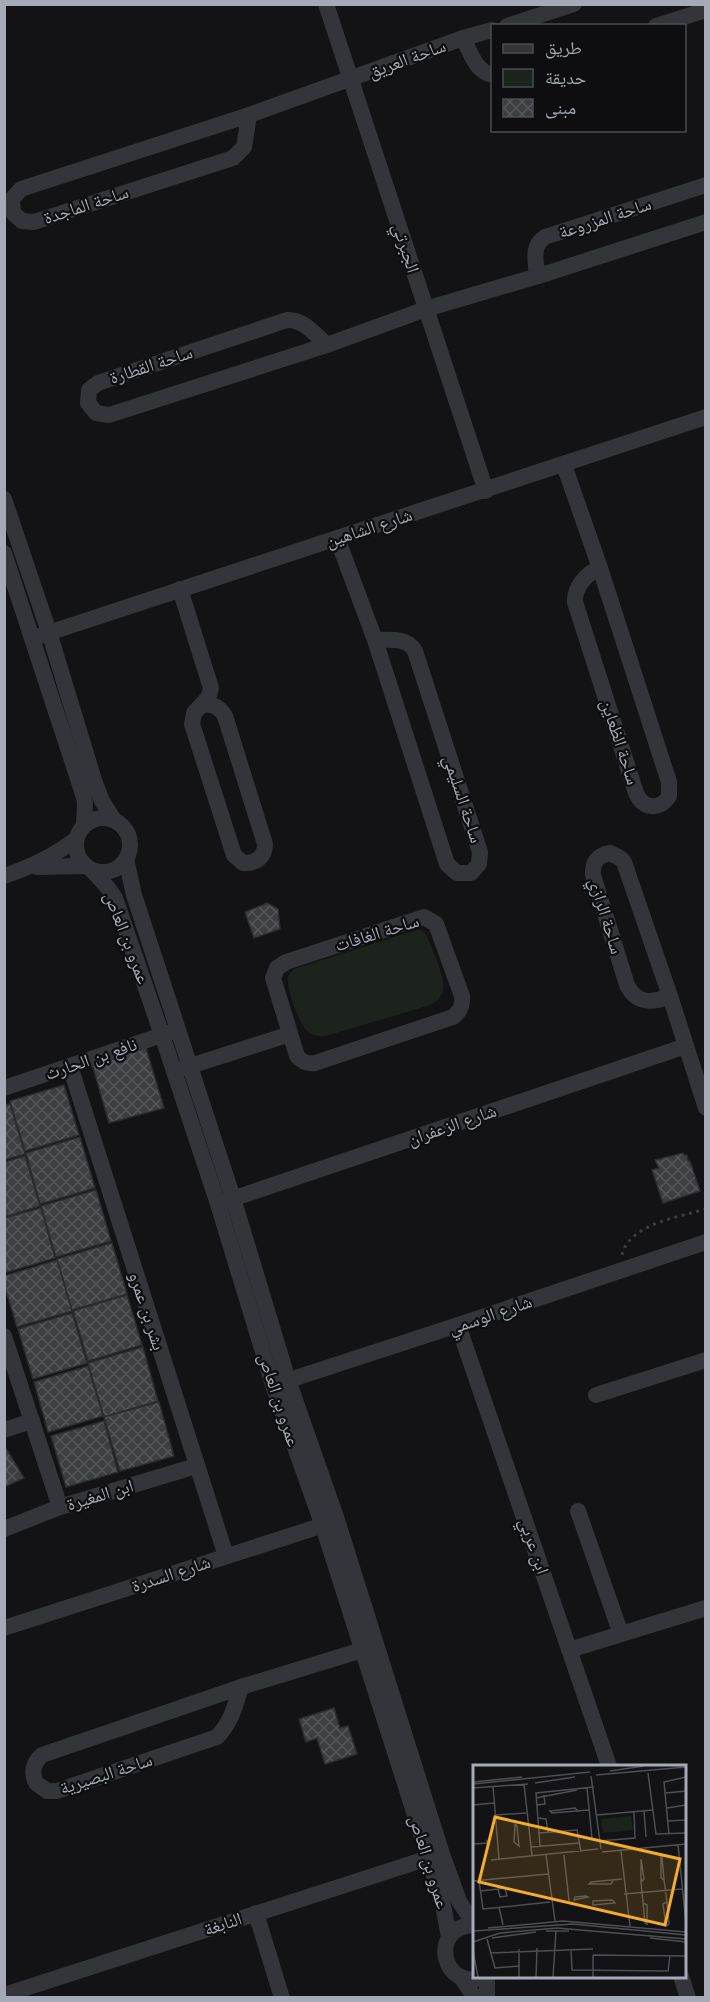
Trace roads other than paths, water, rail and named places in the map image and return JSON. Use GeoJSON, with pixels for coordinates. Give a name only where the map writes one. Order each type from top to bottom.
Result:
{"type":"FeatureCollection","features":[{"type":"Feature","properties":{"kind":"street","name":"الجبرتي"},"geometry":{"type":"LineString","coordinates":[[326,4],[486,491]]}},
{"type":"Feature","properties":{"kind":"street"},"geometry":{"type":"LineString","coordinates":[[513,24],[574,4]]}},
{"type":"Feature","properties":{"kind":"street"},"geometry":{"type":"LineString","coordinates":[[662,24],[705,10]]}},
{"type":"Feature","properties":{"kind":"street","name":"ساحة العريق"},"geometry":{"type":"LineString","coordinates":[[350,79],[491,30]]}},
{"type":"Feature","properties":{"kind":"street","name":"ساحة العريق"},"geometry":{"type":"LineString","coordinates":[[464,38],[476,65],[491,75]]}},
{"type":"Feature","properties":{"kind":"street","name":"ساحة الماجدة"},"geometry":{"type":"LineString","coordinates":[[249,115],[244,147],[233,158],[34,222],[22,221],[13,213],[12,199],[21,189],[249,115],[350,79]]}},
{"type":"Feature","properties":{"kind":"street","name":"ساحة المزروعة"},"geometry":{"type":"LineString","coordinates":[[537,276],[536,245],[545,237],[705,185]]}},
{"type":"Feature","properties":{"kind":"street","name":"ساحة المزروعة"},"geometry":{"type":"LineString","coordinates":[[426,309],[705,222]]}},
{"type":"Feature","properties":{"kind":"street","name":"ساحة القطارة"},"geometry":{"type":"LineString","coordinates":[[327,345],[303,324],[287,320],[98,383],[89,390],[88,403],[96,413],[109,415],[327,345],[426,309]]}},
{"type":"Feature","properties":{"kind":"street","name":"شارع الشاهين"},"geometry":{"type":"LineString","coordinates":[[41,635],[486,491],[705,417]]}},
{"type":"Feature","properties":{"kind":"street","name":"ساحة الظعاين"},"geometry":{"type":"LineString","coordinates":[[564,465],[600,568],[669,782],[669,796],[659,805],[647,805],[640,801],[636,793],[575,602],[578,587],[592,572],[600,568]]}},
{"type":"Feature","properties":{"kind":"street"},"geometry":{"type":"LineString","coordinates":[[4,499],[85,802],[77,854],[89,868]]}},
{"type":"Feature","properties":{"kind":"street","name":"ساحة السليمي"},"geometry":{"type":"LineString","coordinates":[[337,538],[375,639],[447,864],[457,873],[471,873],[479,864],[480,852],[415,651],[412,646],[403,641],[375,639]]}},
{"type":"Feature","properties":{"kind":"street"},"geometry":{"type":"LineString","coordinates":[[4,553],[41,635],[102,801],[114,820],[120,824],[129,837],[129,852],[126,859],[108,872],[89,868],[30,867]]}},
{"type":"Feature","properties":{"kind":"street"},"geometry":{"type":"LineString","coordinates":[[183,588],[265,844],[262,856],[251,863],[239,861],[232,852],[192,724],[194,713],[203,705],[211,688],[183,588]]}},
{"type":"Feature","properties":{"kind":"street"},"geometry":{"type":"LineString","coordinates":[[203,705],[214,706],[225,716]]}},
{"type":"Feature","properties":{"kind":"street"},"geometry":{"type":"LineString","coordinates":[[4,876],[54,855],[98,818],[114,820]]}},
{"type":"Feature","properties":{"kind":"street","name":"ساحة الرازي"},"geometry":{"type":"LineString","coordinates":[[670,996],[646,1002],[637,998],[630,990],[593,875],[593,864],[600,856],[610,853],[624,862],[670,996],[705,1108]]}},
{"type":"Feature","properties":{"kind":"street","name":"عمرو بن العاص"},"geometry":{"type":"LineString","coordinates":[[126,859],[170,1032],[280,1382],[330,1523],[435,1856],[449,1937],[446,1944],[446,1960],[449,1967],[461,1977]]}},
{"type":"Feature","properties":{"kind":"street","name":"عمرو بن العاص"},"geometry":{"type":"LineString","coordinates":[[89,868],[115,898],[170,1032]]}},
{"type":"Feature","properties":{"kind":"street","name":"ساحة الغافات"},"geometry":{"type":"LineString","coordinates":[[418,918],[428,918],[436,924],[462,996],[463,1002],[458,1013],[453,1017],[310,1064],[304,1063],[297,1056],[290,1034],[273,978],[281,964],[418,918]]}},
{"type":"Feature","properties":{"kind":"street","name":"نافع بن الحارث"},"geometry":{"type":"LineString","coordinates":[[4,1088],[170,1032]]}},
{"type":"Feature","properties":{"kind":"street"},"geometry":{"type":"LineString","coordinates":[[182,1069],[290,1034]]}},
{"type":"Feature","properties":{"kind":"street","name":"شارع الزعفران"},"geometry":{"type":"LineString","coordinates":[[225,1201],[686,1046]]}},
{"type":"Feature","properties":{"kind":"street","name":"بشر بن عمرو"},"geometry":{"type":"LineString","coordinates":[[70,1066],[226,1556]]}},
{"type":"Feature","properties":{"kind":"street","name":"شارع الوسمي"},"geometry":{"type":"LineString","coordinates":[[280,1382],[459,1325],[705,1242]]}},
{"type":"Feature","properties":{"kind":"street","name":"ابن عربي"},"geometry":{"type":"LineString","coordinates":[[459,1325],[608,1765]]}},
{"type":"Feature","properties":{"kind":"street"},"geometry":{"type":"LineString","coordinates":[[4,1336],[60,1507]]}},
{"type":"Feature","properties":{"kind":"street"},"geometry":{"type":"LineString","coordinates":[[596,1395],[705,1360]]}},
{"type":"Feature","properties":{"kind":"street"},"geometry":{"type":"LineString","coordinates":[[4,1430],[32,1421]]}},
{"type":"Feature","properties":{"kind":"street","name":"ابن المغيرة"},"geometry":{"type":"LineString","coordinates":[[4,1529],[60,1507],[196,1466]]}},
{"type":"Feature","properties":{"kind":"street"},"geometry":{"type":"LineString","coordinates":[[578,1511],[621,1634]]}},
{"type":"Feature","properties":{"kind":"street","name":"شارع السدرة"},"geometry":{"type":"LineString","coordinates":[[4,1628],[330,1523]]}},
{"type":"Feature","properties":{"kind":"street"},"geometry":{"type":"LineString","coordinates":[[569,1650],[705,1608]]}},
{"type":"Feature","properties":{"kind":"street","name":"ساحة البصيرية"},"geometry":{"type":"LineString","coordinates":[[241,1688],[227,1726],[217,1737],[57,1791],[47,1791],[36,1783],[33,1768],[42,1755],[241,1688],[369,1648]]}},
{"type":"Feature","properties":{"kind":"street","name":"عمرو بن العاص"},"geometry":{"type":"LineString","coordinates":[[435,1856],[473,1923]]}},
{"type":"Feature","properties":{"kind":"street","name":"النابغة"},"geometry":{"type":"LineString","coordinates":[[4,1995],[24,1993],[256,1913],[435,1856]]}},
{"type":"Feature","properties":{"kind":"street"},"geometry":{"type":"LineString","coordinates":[[256,1913],[282,1998]]}},
{"type":"Feature","properties":{"kind":"street"},"geometry":{"type":"LineString","coordinates":[[449,1937],[460,1927],[473,1925]]}},
{"type":"Feature","properties":{"kind":"street"},"geometry":{"type":"LineString","coordinates":[[461,1977],[474,1980],[482,1978]]}},
{"type":"Feature","properties":{"kind":"street"},"geometry":{"type":"LineString","coordinates":[[461,1977],[475,1998]]}},
{"type":"Feature","properties":{"kind":"street"},"geometry":{"type":"LineString","coordinates":[[486,1978],[487,1998]]}},
{"type":"Feature","properties":{"kind":"street"},"geometry":{"type":"LineString","coordinates":[[681,1978],[688,1998]]}}]}
